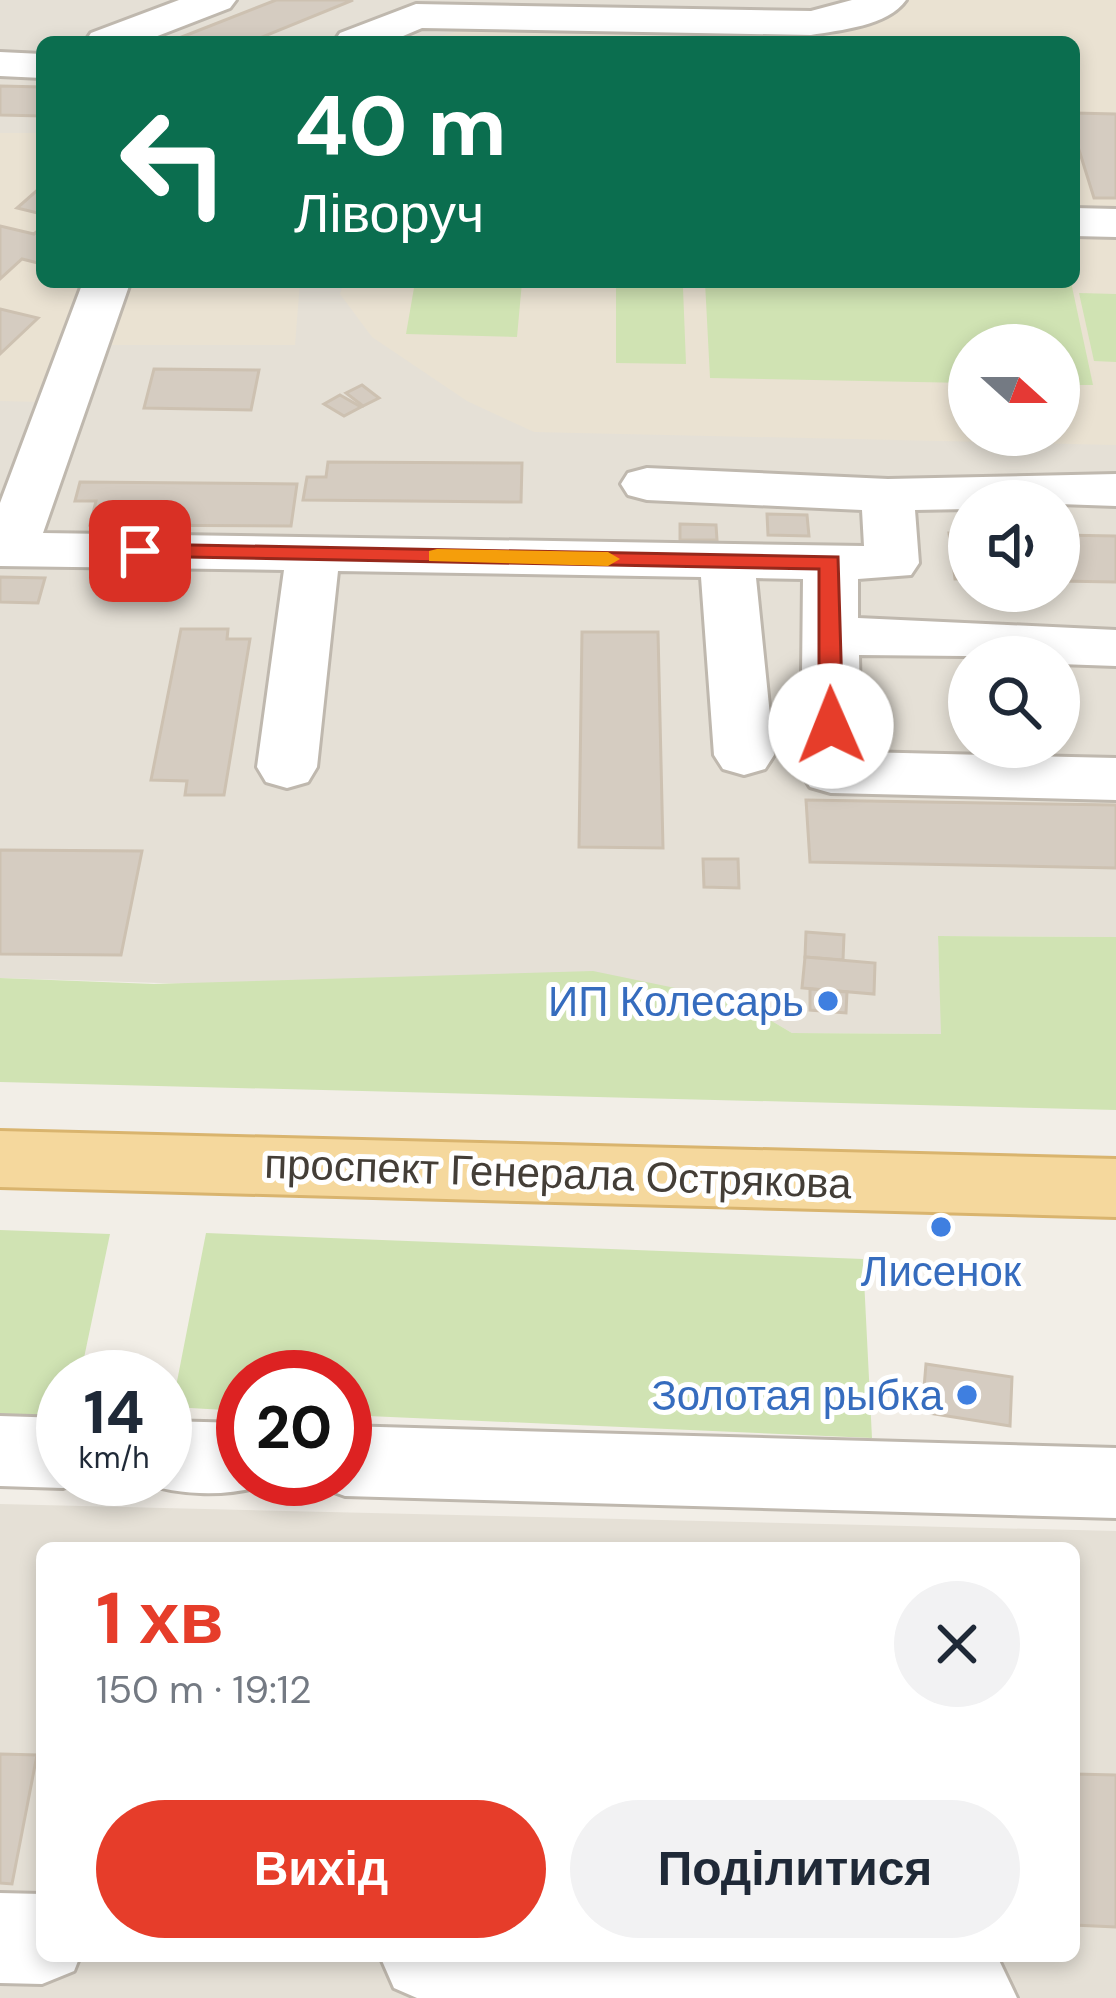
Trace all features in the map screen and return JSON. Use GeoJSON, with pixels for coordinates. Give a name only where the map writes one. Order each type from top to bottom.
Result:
{"type":"FeatureCollection","features":[{"type":"Feature","properties":{"kind":"main road","name":"проспект Генерала Острякова"},"geometry":{"type":"LineString","coordinates":[[0,1159],[1116,1188]]}},
{"type":"Feature","properties":{"kind":"street"},"geometry":{"type":"LineString","coordinates":[[122,36],[216,0]]}},
{"type":"Feature","properties":{"kind":"street"},"geometry":{"type":"LineString","coordinates":[[368,36],[416,16],[811,22],[849,16],[886,0]]}},
{"type":"Feature","properties":{"kind":"street"},"geometry":{"type":"LineString","coordinates":[[0,64],[36,66]]}},
{"type":"Feature","properties":{"kind":"street"},"geometry":{"type":"LineString","coordinates":[[1080,222],[1116,223]]}},
{"type":"Feature","properties":{"kind":"street"},"geometry":{"type":"LineString","coordinates":[[104,288],[5,549],[892,563],[888,495]]}},
{"type":"Feature","properties":{"kind":"street"},"geometry":{"type":"LineString","coordinates":[[0,431],[53,432]]}},
{"type":"Feature","properties":{"kind":"street"},"geometry":{"type":"LineString","coordinates":[[647,484],[888,495],[1116,490]]}},
{"type":"Feature","properties":{"kind":"street"},"geometry":{"type":"LineString","coordinates":[[287,767],[313,554]]}},
{"type":"Feature","properties":{"kind":"street"},"geometry":{"type":"LineString","coordinates":[[727,560],[744,755]]}},
{"type":"Feature","properties":{"kind":"street"},"geometry":{"type":"LineString","coordinates":[[830,562],[831,772],[1116,779]]}},
{"type":"Feature","properties":{"kind":"street"},"geometry":{"type":"LineString","coordinates":[[830,635],[1116,648]]}},
{"type":"Feature","properties":{"kind":"street"},"geometry":{"type":"LineString","coordinates":[[0,1451],[36,1452]]}},
{"type":"Feature","properties":{"kind":"street"},"geometry":{"type":"LineString","coordinates":[[372,1462],[1116,1483]]}},
{"type":"Feature","properties":{"kind":"street"},"geometry":{"type":"LineString","coordinates":[[0,1938],[36,1940]]}},
{"type":"Feature","properties":{"kind":"street"},"geometry":{"type":"LineString","coordinates":[[565,1962],[958,1979],[970,1998]]}},
{"type":"Feature","properties":{"kind":"shaded area"},"geometry":{"type":"Polygon","coordinates":[[[0,0],[1116,0],[1116,937],[938,936],[942,1034],[792,1033],[738,1001],[0,978],[0,0]]]}},
{"type":"Feature","properties":{"kind":"shaded area"},"geometry":{"type":"Polygon","coordinates":[[[898,0],[1116,0],[1116,445],[1080,444],[1080,324],[948,324],[948,441],[534,432],[467,401],[372,337],[340,294],[342,288],[1080,288],[1080,36],[440,36],[471,28],[835,29],[898,0]]]}},
{"type":"Feature","properties":{"kind":"shaded area"},"geometry":{"type":"Polygon","coordinates":[[[0,133],[36,133],[36,288],[300,288],[295,345],[69,345],[41,402],[0,401],[0,133]]]}},
{"type":"Feature","properties":{"kind":"shaded area"},"geometry":{"type":"Polygon","coordinates":[[[0,1504],[1116,1531],[1116,1998],[0,1998],[0,1504]]]}},
{"type":"Feature","properties":{"kind":"green space"},"geometry":{"type":"Polygon","coordinates":[[[414,288],[521,288],[517,337],[406,334],[414,288]]]}},
{"type":"Feature","properties":{"kind":"green space"},"geometry":{"type":"Polygon","coordinates":[[[616,288],[683,288],[686,364],[616,363],[616,288]]]}},
{"type":"Feature","properties":{"kind":"green space"},"geometry":{"type":"Polygon","coordinates":[[[705,288],[1072,288],[1080,324],[948,324],[948,383],[710,378],[705,288]]]}},
{"type":"Feature","properties":{"kind":"green space"},"geometry":{"type":"Polygon","coordinates":[[[1079,293],[1116,294],[1116,362],[1094,361],[1079,293]]]}},
{"type":"Feature","properties":{"kind":"green space"},"geometry":{"type":"Polygon","coordinates":[[[1080,324],[1093,385],[1080,385],[1080,324]]]}},
{"type":"Feature","properties":{"kind":"green space"},"geometry":{"type":"Polygon","coordinates":[[[938,936],[1116,937],[1116,1110],[0,1082],[0,978],[154,984],[593,971],[738,1001],[792,1033],[941,1034],[938,936]]]}},
{"type":"Feature","properties":{"kind":"green space"},"geometry":{"type":"Polygon","coordinates":[[[0,1230],[110,1234],[86,1350],[36,1350],[36,1421],[0,1420],[0,1230]]]}},
{"type":"Feature","properties":{"kind":"green space"},"geometry":{"type":"Polygon","coordinates":[[[206,1233],[863,1259],[872,1438],[372,1416],[372,1350],[216,1350],[216,1409],[192,1408],[192,1350],[183,1350],[206,1233]]]}},
{"type":"Feature","properties":{"kind":"building"},"geometry":{"type":"Polygon","coordinates":[[[276,0],[353,0],[265,36],[184,36],[276,0]]]}},
{"type":"Feature","properties":{"kind":"building"},"geometry":{"type":"Polygon","coordinates":[[[0,86],[36,87],[36,116],[0,115],[0,86]]]}},
{"type":"Feature","properties":{"kind":"building"},"geometry":{"type":"Polygon","coordinates":[[[1080,113],[1116,114],[1116,198],[1094,198],[1080,153],[1080,113]]]}},
{"type":"Feature","properties":{"kind":"building"},"geometry":{"type":"Polygon","coordinates":[[[36,191],[36,213],[17,208],[36,191]]]}},
{"type":"Feature","properties":{"kind":"building"},"geometry":{"type":"Polygon","coordinates":[[[0,226],[36,232],[36,262],[22,259],[0,279],[0,226]]]}},
{"type":"Feature","properties":{"kind":"building"},"geometry":{"type":"Polygon","coordinates":[[[0,309],[38,318],[0,354],[0,309]]]}},
{"type":"Feature","properties":{"kind":"building"},"geometry":{"type":"Polygon","coordinates":[[[154,369],[259,370],[251,410],[144,408],[154,369]]]}},
{"type":"Feature","properties":{"kind":"building"},"geometry":{"type":"Polygon","coordinates":[[[362,385],[379,398],[363,406],[346,393],[362,385]]]}},
{"type":"Feature","properties":{"kind":"building"},"geometry":{"type":"Polygon","coordinates":[[[340,395],[361,407],[344,416],[324,404],[340,395]]]}},
{"type":"Feature","properties":{"kind":"building"},"geometry":{"type":"Polygon","coordinates":[[[328,462],[522,463],[521,502],[303,500],[307,477],[326,477],[328,462]]]}},
{"type":"Feature","properties":{"kind":"building"},"geometry":{"type":"Polygon","coordinates":[[[80,482],[297,484],[291,526],[90,525],[96,501],[75,501],[80,482]]]}},
{"type":"Feature","properties":{"kind":"building"},"geometry":{"type":"Polygon","coordinates":[[[767,514],[807,515],[809,536],[768,535],[767,514]]]}},
{"type":"Feature","properties":{"kind":"building"},"geometry":{"type":"Polygon","coordinates":[[[680,524],[716,525],[717,540],[680,540],[680,524]]]}},
{"type":"Feature","properties":{"kind":"building"},"geometry":{"type":"Polygon","coordinates":[[[1080,535],[1116,536],[1116,582],[1080,581],[1080,535]]]}},
{"type":"Feature","properties":{"kind":"building"},"geometry":{"type":"Polygon","coordinates":[[[0,577],[45,578],[38,603],[0,602],[0,577]]]}},
{"type":"Feature","properties":{"kind":"building"},"geometry":{"type":"Polygon","coordinates":[[[181,629],[228,629],[227,639],[250,639],[224,795],[185,795],[187,781],[151,780],[181,629]]]}},
{"type":"Feature","properties":{"kind":"building"},"geometry":{"type":"Polygon","coordinates":[[[582,632],[658,632],[663,848],[579,847],[582,632]]]}},
{"type":"Feature","properties":{"kind":"building"},"geometry":{"type":"Polygon","coordinates":[[[806,800],[1116,805],[1116,868],[810,862],[806,800]]]}},
{"type":"Feature","properties":{"kind":"building"},"geometry":{"type":"Polygon","coordinates":[[[0,850],[142,851],[121,955],[0,954],[0,850]]]}},
{"type":"Feature","properties":{"kind":"building"},"geometry":{"type":"Polygon","coordinates":[[[703,859],[738,859],[739,888],[704,887],[703,859]]]}},
{"type":"Feature","properties":{"kind":"building"},"geometry":{"type":"Polygon","coordinates":[[[806,932],[844,935],[843,960],[805,957],[806,932]]]}},
{"type":"Feature","properties":{"kind":"building"},"geometry":{"type":"Polygon","coordinates":[[[805,957],[875,963],[874,994],[802,988],[805,957]]]}},
{"type":"Feature","properties":{"kind":"building","name":"ИП Колесарь"},"geometry":{"type":"Polygon","coordinates":[[[810,989],[847,992],[846,1013],[810,1010],[810,989]]]}},
{"type":"Feature","properties":{"kind":"building","name":"Золотая рыбка"},"geometry":{"type":"Polygon","coordinates":[[[926,1364],[1012,1377],[1010,1426],[922,1412],[926,1364]]]}},
{"type":"Feature","properties":{"kind":"building"},"geometry":{"type":"Polygon","coordinates":[[[0,1754],[36,1755],[12,1884],[0,1883],[0,1754]]]}},
{"type":"Feature","properties":{"kind":"building"},"geometry":{"type":"Polygon","coordinates":[[[1080,1774],[1116,1775],[1116,1927],[1080,1925],[1080,1774]]]}},
{"type":"Feature","properties":{"kind":"slow traffic"},"geometry":{"type":"LineString","coordinates":[[437,556],[608,559]]}},
{"type":"Feature","properties":{"kind":"place","name":"ИП Колесарь"},"geometry":{"type":"Point","coordinates":[828,1001]}},
{"type":"Feature","properties":{"kind":"place","name":"Лисенок"},"geometry":{"type":"Point","coordinates":[941,1227]}},
{"type":"Feature","properties":{"kind":"place","name":"Золотая рыбка"},"geometry":{"type":"Point","coordinates":[967,1395]}},
{"type":"Feature","properties":{"kind":"route"},"geometry":{"type":"LineString","coordinates":[[140,551],[830,562],[831,726]]}}]}
